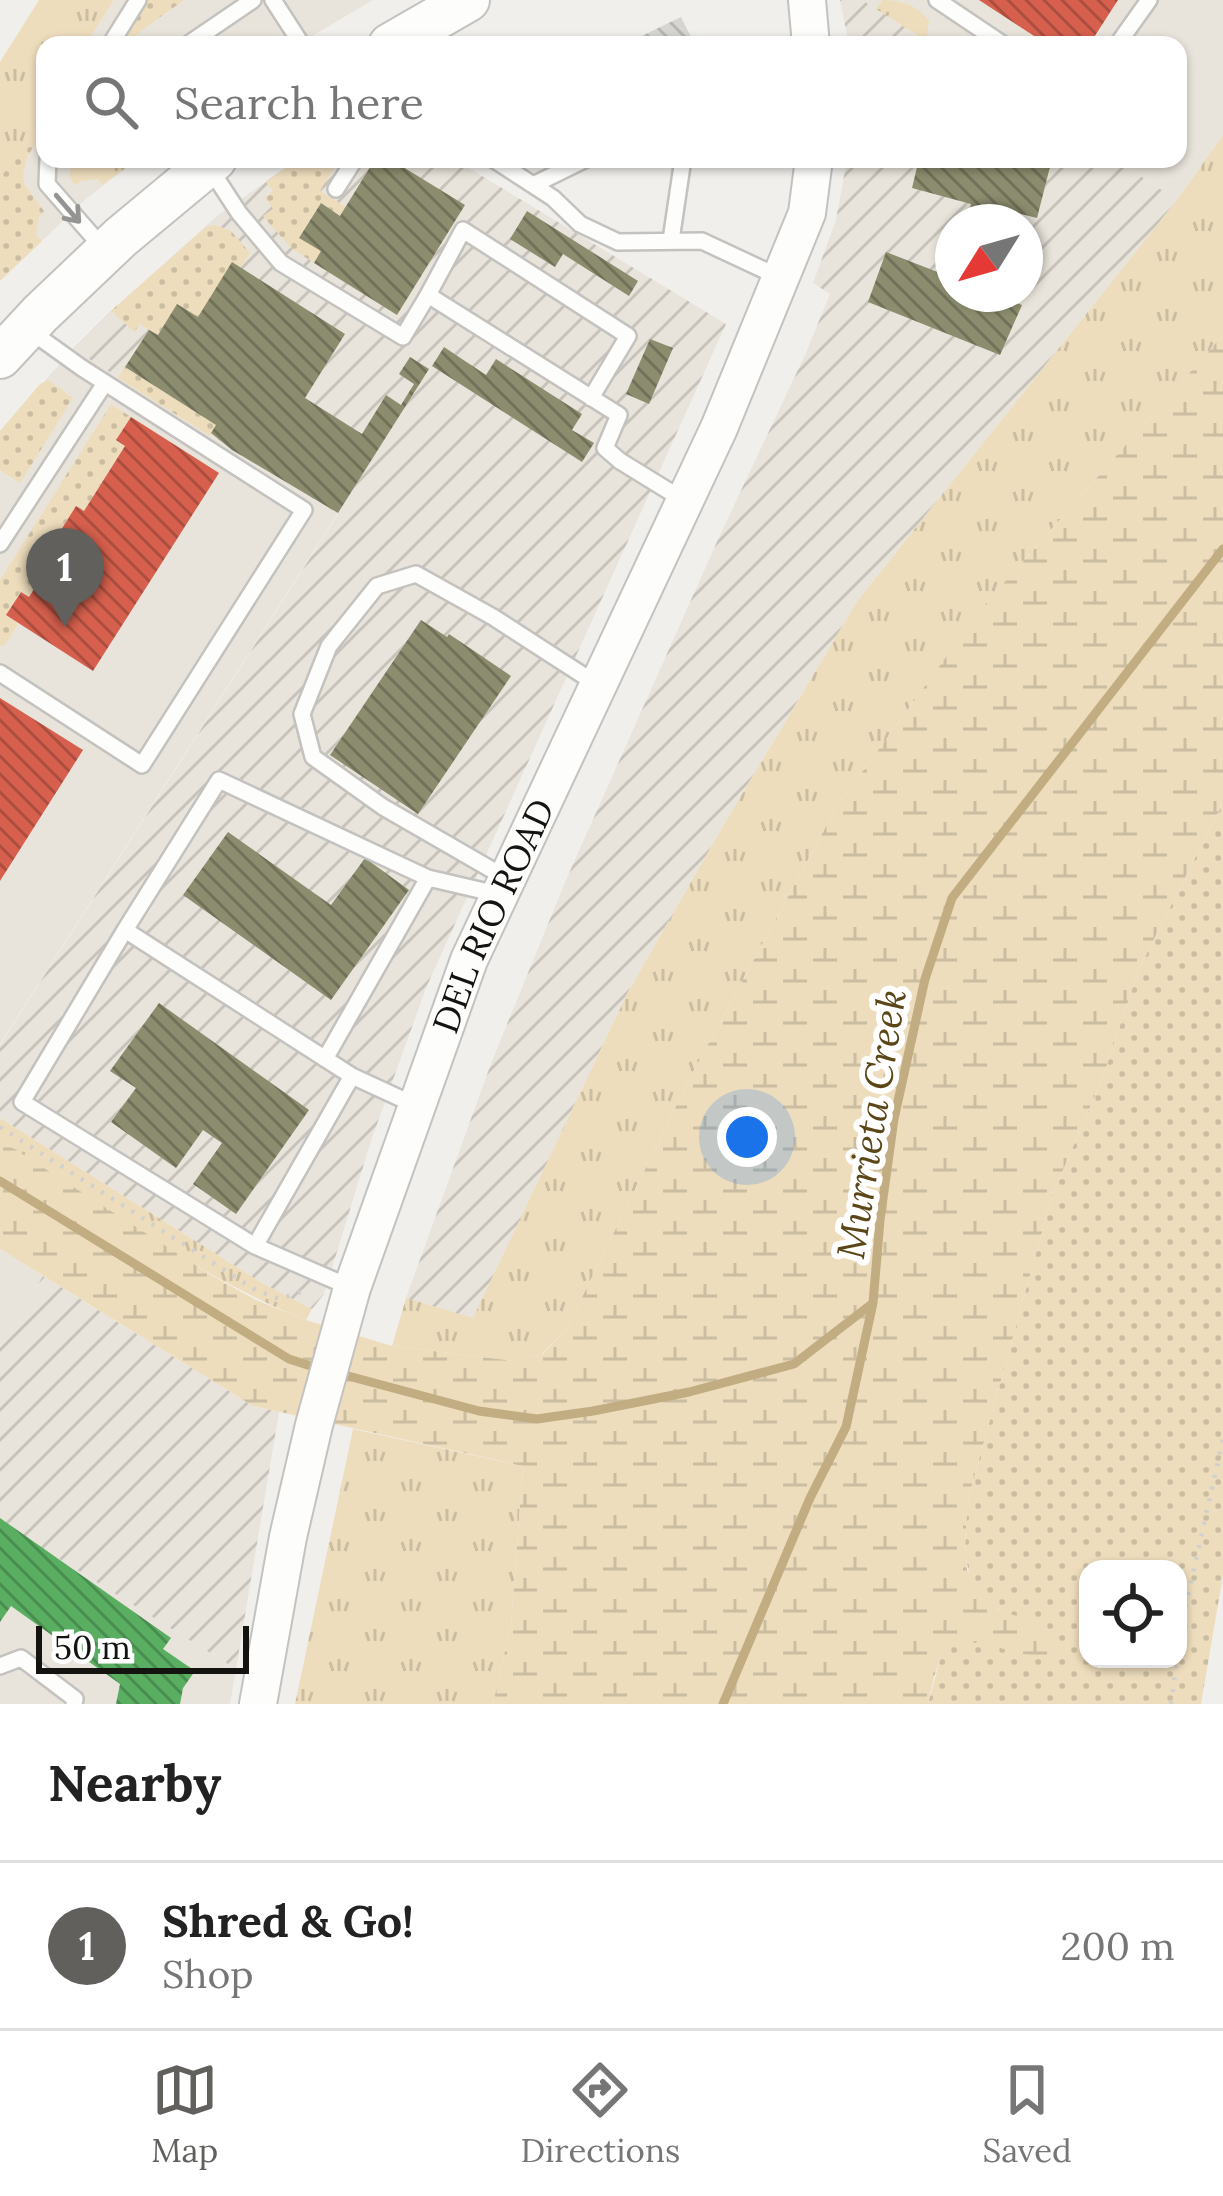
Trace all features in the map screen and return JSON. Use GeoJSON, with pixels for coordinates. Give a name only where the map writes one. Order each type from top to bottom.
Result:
{"type":"FeatureCollection","features":[{"type":"Feature","properties":{"kind":"main road"},"geometry":{"type":"LineString","coordinates":[[413,36],[468,0]]}},
{"type":"Feature","properties":{"kind":"main road"},"geometry":{"type":"LineString","coordinates":[[13,343],[106,251],[204,168]]}},
{"type":"Feature","properties":{"kind":"street"},"geometry":{"type":"LineString","coordinates":[[807,0],[810,36]]}},
{"type":"Feature","properties":{"kind":"street","name":"DEL RIO ROAD"},"geometry":{"type":"LineString","coordinates":[[258,1704],[288,1537],[342,1325],[339,1282],[417,1106],[469,960],[719,428],[807,213],[813,168]]}},
{"type":"Feature","properties":{"kind":"lane"},"geometry":{"type":"LineString","coordinates":[[116,36],[138,0]]}},
{"type":"Feature","properties":{"kind":"lane"},"geometry":{"type":"LineString","coordinates":[[201,36],[253,0]]}},
{"type":"Feature","properties":{"kind":"lane"},"geometry":{"type":"LineString","coordinates":[[273,0],[296,36]]}},
{"type":"Feature","properties":{"kind":"lane"},"geometry":{"type":"LineString","coordinates":[[937,0],[991,36]]}},
{"type":"Feature","properties":{"kind":"lane"},"geometry":{"type":"LineString","coordinates":[[1123,36],[1149,0]]}},
{"type":"Feature","properties":{"kind":"lane"},"geometry":{"type":"LineString","coordinates":[[47,168],[46,184],[106,251]]}},
{"type":"Feature","properties":{"kind":"lane"},"geometry":{"type":"LineString","coordinates":[[214,168],[238,213],[281,263],[403,338],[463,230],[628,336],[591,398]]}},
{"type":"Feature","properties":{"kind":"lane"},"geometry":{"type":"LineString","coordinates":[[336,189],[349,168]]}},
{"type":"Feature","properties":{"kind":"lane"},"geometry":{"type":"LineString","coordinates":[[507,168],[553,198],[580,224],[618,242],[702,241],[781,278]]}},
{"type":"Feature","properties":{"kind":"lane"},"geometry":{"type":"LineString","coordinates":[[533,185],[568,168]]}},
{"type":"Feature","properties":{"kind":"lane"},"geometry":{"type":"LineString","coordinates":[[671,240],[682,168]]}},
{"type":"Feature","properties":{"kind":"lane"},"geometry":{"type":"LineString","coordinates":[[428,296],[619,415],[605,448],[685,501]]}},
{"type":"Feature","properties":{"kind":"lane"},"geometry":{"type":"LineString","coordinates":[[0,673],[142,765],[304,510],[105,383],[13,343]]}},
{"type":"Feature","properties":{"kind":"lane"},"geometry":{"type":"LineString","coordinates":[[0,544],[105,383]]}},
{"type":"Feature","properties":{"kind":"lane"},"geometry":{"type":"LineString","coordinates":[[503,887],[313,757],[302,714],[329,646],[377,586],[416,574],[494,617],[598,686]]}},
{"type":"Feature","properties":{"kind":"lane"},"geometry":{"type":"LineString","coordinates":[[339,1282],[255,1246],[22,1102],[219,780],[428,878],[503,887]]}},
{"type":"Feature","properties":{"kind":"lane"},"geometry":{"type":"LineString","coordinates":[[326,1058],[428,878]]}},
{"type":"Feature","properties":{"kind":"lane"},"geometry":{"type":"LineString","coordinates":[[125,930],[352,1076],[417,1106]]}},
{"type":"Feature","properties":{"kind":"lane"},"geometry":{"type":"LineString","coordinates":[[255,1246],[352,1076]]}},
{"type":"Feature","properties":{"kind":"lane"},"geometry":{"type":"LineString","coordinates":[[0,1666],[21,1658],[75,1699],[74,1704]]}},
{"type":"Feature","properties":{"kind":"path"},"geometry":{"type":"LineString","coordinates":[[0,1127],[254,1289],[279,1299],[339,1282]]}},
{"type":"Feature","properties":{"kind":"path"},"geometry":{"type":"LineString","coordinates":[[1187,1600],[1223,1439]]}},
{"type":"Feature","properties":{"kind":"path"},"geometry":{"type":"LineString","coordinates":[[1171,1704],[1176,1668]]}},
{"type":"Feature","properties":{"kind":"shaded area"},"geometry":{"type":"Polygon","coordinates":[[[114,0],[373,0],[312,36],[91,36],[114,0]]]}},
{"type":"Feature","properties":{"kind":"shaded area"},"geometry":{"type":"Polygon","coordinates":[[[840,0],[862,0],[919,36],[847,36],[840,0]]]}},
{"type":"Feature","properties":{"kind":"shaded area"},"geometry":{"type":"Polygon","coordinates":[[[862,0],[1223,0],[1223,135],[1177,200],[1128,168],[1187,168],[1187,36],[919,36],[862,0]]]}},
{"type":"Feature","properties":{"kind":"shaded area"},"geometry":{"type":"Polygon","coordinates":[[[36,122],[36,168],[126,168],[87,198],[0,281],[0,179],[36,122]]]}},
{"type":"Feature","properties":{"kind":"shaded area"},"geometry":{"type":"Polygon","coordinates":[[[285,168],[469,168],[726,324],[426,988],[371,1141],[324,1294],[312,1309],[262,1283],[0,1118],[0,1045],[338,514],[73,349],[217,216],[285,168]]]}},
{"type":"Feature","properties":{"kind":"shaded area"},"geometry":{"type":"Polygon","coordinates":[[[845,168],[1128,168],[1177,200],[858,600],[628,992],[473,1319],[406,1298],[492,1061],[566,880],[830,294],[813,283],[836,220],[845,168]]]}},
{"type":"Feature","properties":{"kind":"shaded area"},"geometry":{"type":"Polygon","coordinates":[[[73,349],[338,513],[0,1044],[0,431],[73,349]]]}},
{"type":"Feature","properties":{"kind":"shaded area"},"geometry":{"type":"Polygon","coordinates":[[[0,1249],[43,1276],[0,1347],[0,1249]]]}},
{"type":"Feature","properties":{"kind":"shaded area"},"geometry":{"type":"Polygon","coordinates":[[[43,1276],[253,1406],[279,1412],[236,1669],[0,1522],[0,1347],[43,1276]]]}},
{"type":"Feature","properties":{"kind":"shaded area"},"geometry":{"type":"Polygon","coordinates":[[[0,1522],[236,1669],[230,1704],[0,1704],[0,1522]]]}},
{"type":"Feature","properties":{"kind":"green space"},"geometry":{"type":"Polygon","coordinates":[[[39,0],[114,0],[91,36],[36,36],[36,122],[0,179],[0,62],[39,0]]]}},
{"type":"Feature","properties":{"kind":"green space"},"geometry":{"type":"Polygon","coordinates":[[[148,0],[184,0],[136,36],[125,36],[148,0]]]}},
{"type":"Feature","properties":{"kind":"green space"},"geometry":{"type":"Polygon","coordinates":[[[882,0],[902,2],[929,21],[929,36],[919,36],[876,9],[882,0]]]}},
{"type":"Feature","properties":{"kind":"green space"},"geometry":{"type":"Polygon","coordinates":[[[36,122],[36,142],[23,176],[44,211],[36,235],[42,241],[0,281],[0,179],[36,122]]]}},
{"type":"Feature","properties":{"kind":"green space"},"geometry":{"type":"Polygon","coordinates":[[[1223,135],[1223,335],[981,609],[836,808],[691,1076],[567,1328],[542,1354],[515,1361],[392,1346],[406,1298],[473,1318],[628,992],[858,600],[1177,200],[1223,135]]]}},
{"type":"Feature","properties":{"kind":"green space"},"geometry":{"type":"Polygon","coordinates":[[[71,168],[126,168],[102,185],[98,179],[75,185],[69,177],[71,168]]]}},
{"type":"Feature","properties":{"kind":"green space"},"geometry":{"type":"Polygon","coordinates":[[[285,168],[334,168],[320,191],[346,207],[340,216],[320,204],[299,237],[321,251],[314,263],[290,247],[263,216],[273,209],[265,198],[273,191],[266,182],[285,168]]]}},
{"type":"Feature","properties":{"kind":"green space"},"geometry":{"type":"Polygon","coordinates":[[[206,227],[230,230],[250,253],[241,267],[232,263],[198,317],[177,305],[158,335],[140,324],[134,332],[111,311],[206,227]]]}},
{"type":"Feature","properties":{"kind":"green space"},"geometry":{"type":"Polygon","coordinates":[[[1223,335],[1223,803],[1139,969],[1103,1077],[1052,1196],[969,1496],[967,1570],[998,1609],[1035,1622],[1058,1642],[1057,1653],[1040,1657],[945,1645],[928,1704],[493,1704],[511,1624],[523,1466],[253,1406],[0,1249],[0,1140],[211,1275],[306,1320],[392,1346],[514,1361],[543,1354],[567,1328],[691,1076],[836,808],[981,609],[1223,335]]]}},
{"type":"Feature","properties":{"kind":"green space"},"geometry":{"type":"Polygon","coordinates":[[[125,367],[216,425],[210,436],[118,378],[125,367]]]}},
{"type":"Feature","properties":{"kind":"green space"},"geometry":{"type":"Polygon","coordinates":[[[48,380],[73,398],[20,483],[0,470],[0,431],[48,380]]]}},
{"type":"Feature","properties":{"kind":"green space"},"geometry":{"type":"Polygon","coordinates":[[[111,404],[131,417],[116,440],[125,446],[84,511],[76,506],[48,550],[55,556],[29,597],[20,592],[6,614],[18,624],[0,646],[0,580],[111,404]]]}},
{"type":"Feature","properties":{"kind":"green space"},"geometry":{"type":"Polygon","coordinates":[[[1223,803],[1223,1575],[1201,1704],[928,1704],[944,1645],[965,1642],[1033,1655],[1057,1653],[1057,1642],[1041,1627],[999,1609],[976,1587],[966,1559],[966,1528],[969,1496],[1052,1196],[1103,1077],[1139,969],[1223,803]]]}},
{"type":"Feature","properties":{"kind":"green space"},"geometry":{"type":"Polygon","coordinates":[[[0,1118],[262,1283],[312,1309],[306,1320],[187,1260],[0,1140],[0,1118]]]}},
{"type":"Feature","properties":{"kind":"green space"},"geometry":{"type":"Polygon","coordinates":[[[353,1429],[523,1466],[511,1624],[493,1704],[295,1704],[353,1429]]]}},
{"type":"Feature","properties":{"kind":"building: Shops"},"geometry":{"type":"Polygon","coordinates":[[[979,0],[1118,0],[1095,36],[1034,36],[979,0]]]}},
{"type":"Feature","properties":{"kind":"building: Shops"},"geometry":{"type":"Polygon","coordinates":[[[131,417],[219,473],[93,671],[6,615],[21,592],[29,597],[55,556],[48,551],[76,506],[84,511],[125,446],[116,440],[131,417]]]}},
{"type":"Feature","properties":{"kind":"building: Shops"},"geometry":{"type":"Polygon","coordinates":[[[0,698],[83,750],[0,881],[0,698]]]}},
{"type":"Feature","properties":{"kind":"building: Public"},"geometry":{"type":"Polygon","coordinates":[[[0,1518],[171,1638],[163,1649],[195,1671],[183,1688],[180,1704],[116,1704],[120,1684],[11,1606],[0,1622],[0,1518]]]}},
{"type":"Feature","properties":{"kind":"building: Industry"},"geometry":{"type":"Polygon","coordinates":[[[369,168],[405,168],[465,205],[397,315],[314,263],[321,251],[299,238],[321,203],[340,216],[369,168]]]}},
{"type":"Feature","properties":{"kind":"building: Industry"},"geometry":{"type":"Polygon","coordinates":[[[917,168],[1050,168],[1041,204],[971,204],[912,188],[917,168]]]}},
{"type":"Feature","properties":{"kind":"building: Industry"},"geometry":{"type":"Polygon","coordinates":[[[527,211],[638,281],[629,296],[563,254],[555,267],[510,239],[527,211]]]}},
{"type":"Feature","properties":{"kind":"building: Industry"},"geometry":{"type":"Polygon","coordinates":[[[886,252],[935,271],[935,312],[1019,312],[1000,355],[868,302],[886,252]]]}},
{"type":"Feature","properties":{"kind":"building: Industry"},"geometry":{"type":"Polygon","coordinates":[[[232,262],[345,334],[305,398],[362,434],[386,395],[401,405],[414,384],[399,374],[410,357],[429,369],[338,513],[232,450],[211,433],[216,425],[125,367],[149,330],[158,335],[177,304],[198,317],[232,262]]]}},
{"type":"Feature","properties":{"kind":"building: Industry"},"geometry":{"type":"Polygon","coordinates":[[[650,339],[673,348],[649,404],[626,394],[650,339]]]}},
{"type":"Feature","properties":{"kind":"building: Industry"},"geometry":{"type":"Polygon","coordinates":[[[444,347],[486,375],[496,359],[582,414],[572,430],[594,443],[582,462],[432,366],[444,347]]]}},
{"type":"Feature","properties":{"kind":"building: Industry"},"geometry":{"type":"Polygon","coordinates":[[[421,620],[511,676],[418,814],[330,755],[421,620]]]}},
{"type":"Feature","properties":{"kind":"building: Industry"},"geometry":{"type":"Polygon","coordinates":[[[228,832],[331,905],[365,858],[409,890],[331,1000],[183,895],[228,832]]]}},
{"type":"Feature","properties":{"kind":"building: Industry"},"geometry":{"type":"Polygon","coordinates":[[[159,1003],[309,1110],[236,1214],[193,1184],[222,1143],[203,1130],[176,1168],[111,1122],[136,1088],[110,1071],[159,1003]]]}},
{"type":"Feature","properties":{"kind":"building: Other"},"geometry":{"type":"Polygon","coordinates":[[[681,17],[690,36],[642,36],[681,17]]]}},
{"type":"Feature","properties":{"kind":"waterway","name":"Murrieta Creek"},"geometry":{"type":"LineString","coordinates":[[723,1704],[810,1498],[846,1427],[873,1303],[894,1119],[925,979],[952,898],[1223,549]]}},
{"type":"Feature","properties":{"kind":"waterway"},"geometry":{"type":"LineString","coordinates":[[0,1181],[289,1359],[320,1369]]}},
{"type":"Feature","properties":{"kind":"waterway"},"geometry":{"type":"LineString","coordinates":[[337,1373],[479,1411],[537,1419],[689,1392],[794,1364],[873,1303]]}},
{"type":"Feature","properties":{"kind":"place","name":"Shred & Go!"},"geometry":{"type":"Point","coordinates":[65,627]}}]}
